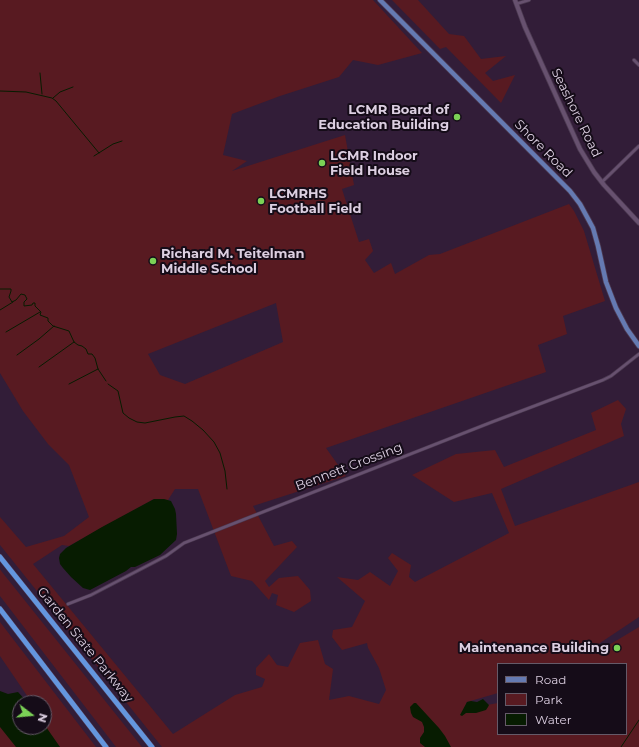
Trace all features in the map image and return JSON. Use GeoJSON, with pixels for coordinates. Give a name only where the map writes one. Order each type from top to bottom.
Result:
{"type":"FeatureCollection","features":[{"type":"Feature","properties":{"kind":"highway","name":"Garden State Parkway"},"geometry":{"type":"LineString","coordinates":[[0,557],[152,747]]}},
{"type":"Feature","properties":{"kind":"highway"},"geometry":{"type":"LineString","coordinates":[[0,609],[106,747]]}},
{"type":"Feature","properties":{"kind":"main road","name":"Shore Road"},"geometry":{"type":"LineString","coordinates":[[380,0],[570,191],[580,204],[593,228],[606,282],[616,308],[627,329],[639,346]]}},
{"type":"Feature","properties":{"kind":"street"},"geometry":{"type":"LineString","coordinates":[[516,2],[529,0]]}},
{"type":"Feature","properties":{"kind":"street","name":"Seashore Road"},"geometry":{"type":"LineString","coordinates":[[516,2],[525,27],[572,133],[586,159],[601,182],[639,223]]}},
{"type":"Feature","properties":{"kind":"street"},"geometry":{"type":"LineString","coordinates":[[634,60],[639,65]]}},
{"type":"Feature","properties":{"kind":"street"},"geometry":{"type":"LineString","coordinates":[[601,182],[639,146]]}},
{"type":"Feature","properties":{"kind":"street","name":"Bennett Crossing"},"geometry":{"type":"LineString","coordinates":[[68,604],[91,595],[160,559],[184,543],[605,379],[639,354]]}},
{"type":"Feature","properties":{"kind":"green space"},"geometry":{"type":"Polygon","coordinates":[[[0,0],[373,0],[422,53],[378,65],[353,60],[339,77],[280,96],[232,114],[223,155],[247,161],[232,171],[345,135],[354,185],[342,189],[359,242],[369,239],[373,251],[365,260],[374,273],[391,263],[395,274],[429,255],[440,254],[569,204],[584,231],[605,301],[563,316],[567,334],[538,345],[546,372],[326,448],[346,476],[253,506],[274,546],[292,541],[297,547],[265,581],[269,587],[279,578],[298,576],[310,590],[311,601],[294,612],[276,605],[278,595],[272,593],[269,600],[252,581],[231,576],[198,489],[175,489],[168,500],[154,499],[69,546],[62,545],[33,564],[173,734],[235,695],[262,687],[265,679],[256,675],[256,668],[269,654],[277,665],[288,667],[300,643],[318,640],[325,664],[333,669],[329,700],[349,696],[379,704],[386,690],[379,668],[368,648],[367,643],[342,650],[332,637],[333,630],[352,627],[365,601],[337,577],[358,580],[370,572],[390,586],[398,571],[388,558],[392,553],[411,565],[409,577],[415,582],[509,533],[492,493],[454,502],[412,475],[456,454],[495,450],[504,467],[596,430],[591,413],[618,400],[626,409],[621,424],[624,436],[501,489],[515,526],[639,482],[639,617],[594,647],[594,654],[639,627],[639,747],[162,747],[0,545],[0,517],[26,547],[64,536],[89,517],[69,465],[48,444],[23,411],[0,373],[0,0]],[[276,303],[148,354],[160,375],[185,384],[283,342],[276,303]]]}},
{"type":"Feature","properties":{"kind":"green space"},"geometry":{"type":"Polygon","coordinates":[[[392,0],[418,0],[449,34],[464,36],[481,59],[506,56],[485,73],[493,81],[515,75],[501,103],[446,47],[440,49],[392,0]]]}},
{"type":"Feature","properties":{"kind":"green space"},"geometry":{"type":"Polygon","coordinates":[[[0,569],[142,747],[116,747],[0,596],[0,569]]]}},
{"type":"Feature","properties":{"kind":"green space"},"geometry":{"type":"Polygon","coordinates":[[[0,622],[96,747],[60,747],[54,743],[50,735],[52,735],[52,695],[27,695],[0,656],[0,622]]]}},
{"type":"Feature","properties":{"kind":"green space"},"geometry":{"type":"Polygon","coordinates":[[[0,724],[21,747],[0,747],[0,724]]]}},
{"type":"Feature","properties":{"kind":"water"},"geometry":{"type":"Polygon","coordinates":[[[154,499],[171,501],[176,514],[176,540],[160,555],[135,567],[131,567],[90,590],[83,588],[60,564],[60,554],[66,548],[154,499]]]}},
{"type":"Feature","properties":{"kind":"water"},"geometry":{"type":"Polygon","coordinates":[[[0,691],[8,694],[18,692],[21,695],[12,695],[12,735],[52,735],[60,747],[16,747],[0,727],[0,691]]]}},
{"type":"Feature","properties":{"kind":"water"},"geometry":{"type":"Polygon","coordinates":[[[483,699],[489,705],[486,710],[476,713],[466,713],[462,716],[460,715],[467,702],[477,702],[483,699]]]}},
{"type":"Feature","properties":{"kind":"water"},"geometry":{"type":"Polygon","coordinates":[[[416,703],[439,728],[451,747],[425,747],[420,743],[420,738],[424,732],[424,727],[422,722],[413,717],[411,713],[410,707],[416,703]]]}},
{"type":"Feature","properties":{"kind":"waterway"},"geometry":{"type":"LineString","coordinates":[[40,73],[42,94]]}},
{"type":"Feature","properties":{"kind":"waterway"},"geometry":{"type":"LineString","coordinates":[[53,98],[60,92],[73,87]]}},
{"type":"Feature","properties":{"kind":"waterway"},"geometry":{"type":"LineString","coordinates":[[0,91],[26,92],[52,98],[99,153]]}},
{"type":"Feature","properties":{"kind":"waterway"},"geometry":{"type":"LineString","coordinates":[[94,156],[113,144],[122,141]]}},
{"type":"Feature","properties":{"kind":"waterway"},"geometry":{"type":"LineString","coordinates":[[0,289],[11,289],[9,297],[12,302],[21,294],[25,295],[27,299],[24,302],[24,306],[35,303],[35,306],[41,312],[40,315],[48,318],[48,321],[53,326],[69,331],[74,342],[86,349],[88,354],[92,354],[95,358],[98,369],[106,381]]}},
{"type":"Feature","properties":{"kind":"waterway"},"geometry":{"type":"LineString","coordinates":[[0,310],[13,302]]}},
{"type":"Feature","properties":{"kind":"waterway"},"geometry":{"type":"LineString","coordinates":[[6,332],[40,312]]}},
{"type":"Feature","properties":{"kind":"waterway"},"geometry":{"type":"LineString","coordinates":[[17,355],[54,326]]}},
{"type":"Feature","properties":{"kind":"waterway"},"geometry":{"type":"LineString","coordinates":[[39,367],[74,342]]}},
{"type":"Feature","properties":{"kind":"waterway"},"geometry":{"type":"LineString","coordinates":[[69,384],[98,369]]}},
{"type":"Feature","properties":{"kind":"waterway"},"geometry":{"type":"LineString","coordinates":[[108,384],[118,391],[123,413],[137,422],[145,423],[184,416],[203,430],[214,442],[220,453],[225,471],[227,489]]}},
{"type":"Feature","properties":{"kind":"waterway"},"geometry":{"type":"LineString","coordinates":[[621,747],[639,720]]}},
{"type":"Feature","properties":{"kind":"place","name":"LCMR Board of Education Building"},"geometry":{"type":"Point","coordinates":[457,117]}},
{"type":"Feature","properties":{"kind":"place","name":"LCMR Indoor Field House"},"geometry":{"type":"Point","coordinates":[322,163]}},
{"type":"Feature","properties":{"kind":"place","name":"LCMRHS Football Field"},"geometry":{"type":"Point","coordinates":[261,201]}},
{"type":"Feature","properties":{"kind":"place","name":"Richard M. Teitelman Middle School"},"geometry":{"type":"Point","coordinates":[153,261]}},
{"type":"Feature","properties":{"kind":"place","name":"Maintenance Building"},"geometry":{"type":"Point","coordinates":[617,648]}}]}
